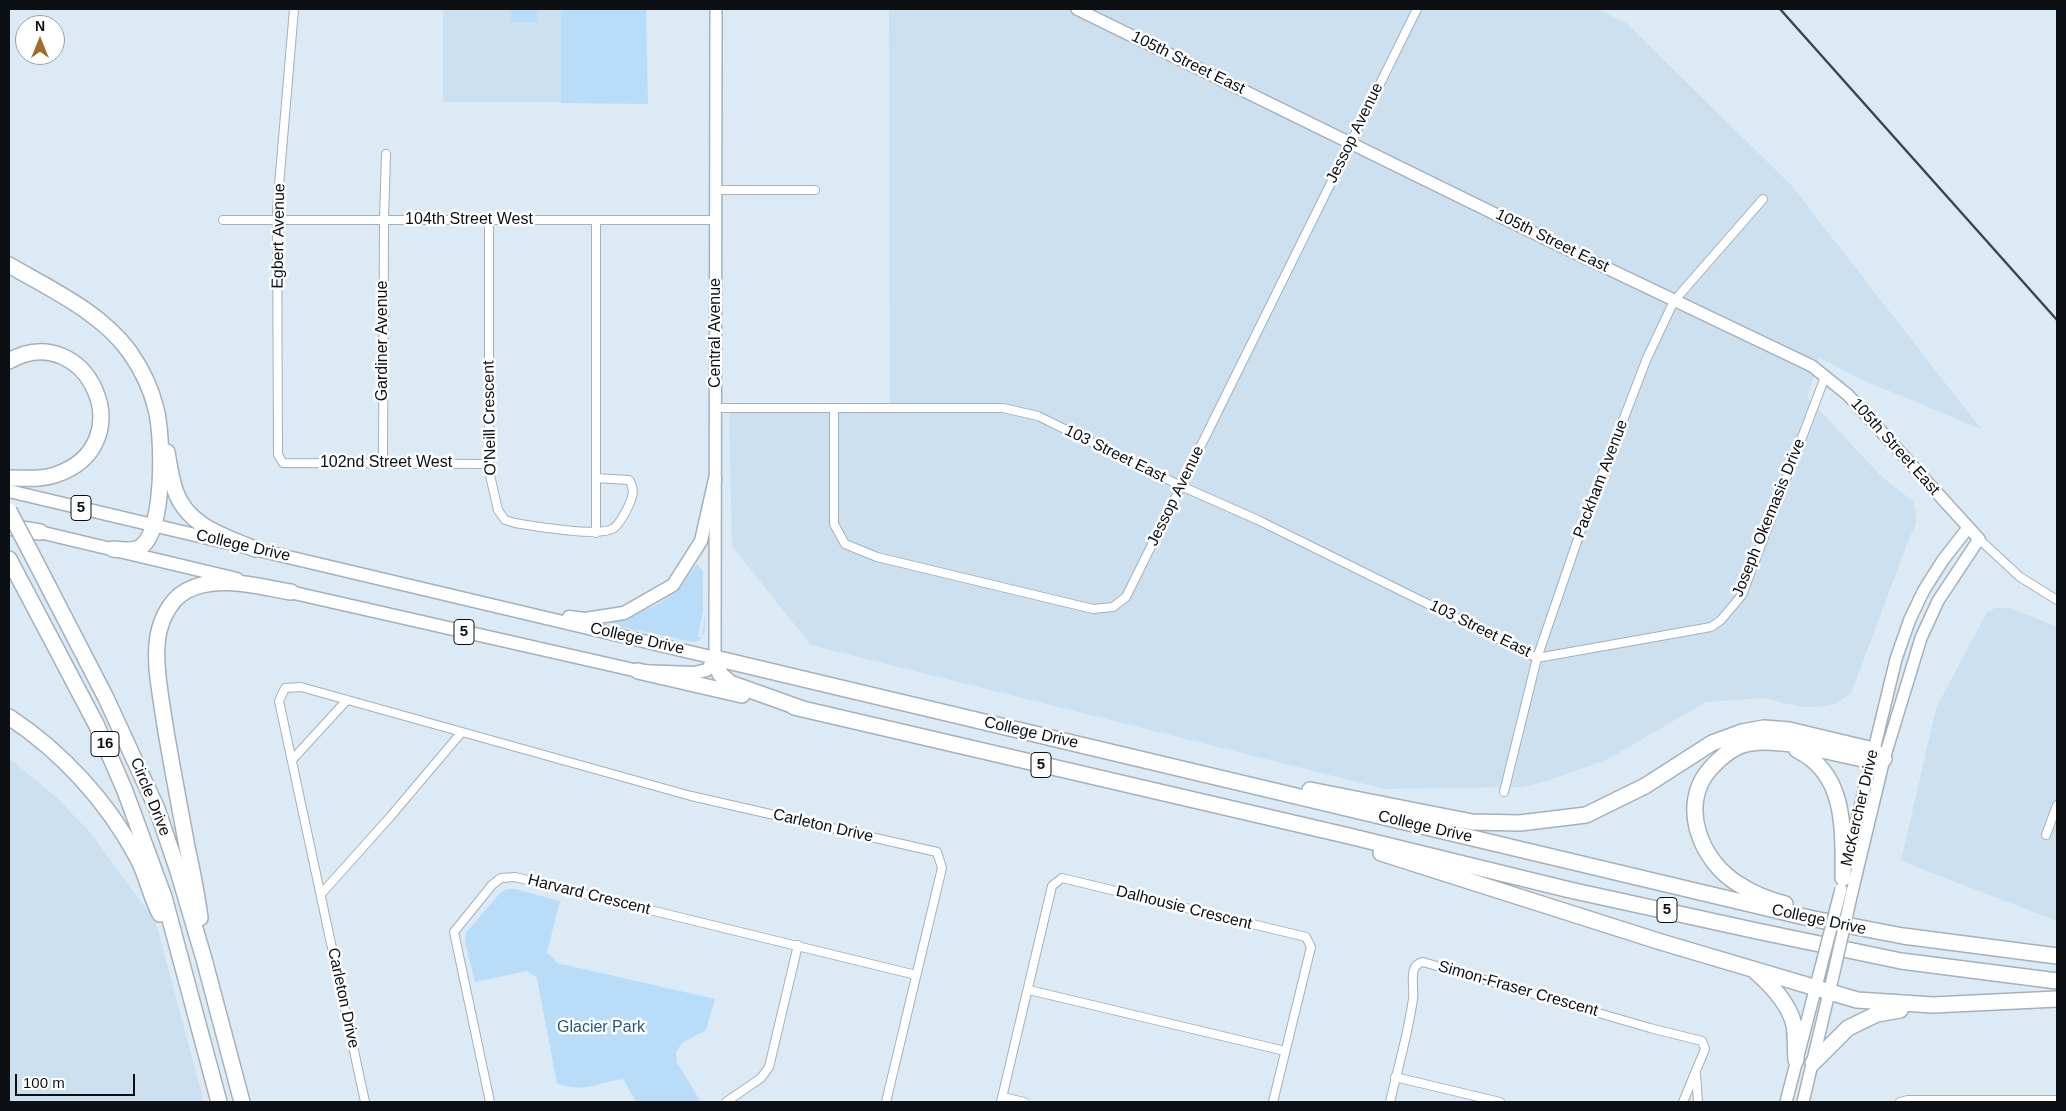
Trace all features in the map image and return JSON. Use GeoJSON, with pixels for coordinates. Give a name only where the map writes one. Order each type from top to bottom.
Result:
{"type":"FeatureCollection","features":[{"type":"Feature","properties":{"kind":"highway"},"geometry":{"type":"LineString","coordinates":[[9,265],[64,296],[118,338],[129,351],[146,379],[156,408],[175,489],[184,507],[206,528],[255,549]]}},
{"type":"Feature","properties":{"kind":"highway"},"geometry":{"type":"LineString","coordinates":[[9,361],[28,353],[46,353],[72,362],[91,380],[98,395],[101,410],[101,425],[97,438],[81,460],[54,476],[9,478]]}},
{"type":"Feature","properties":{"kind":"highway"},"geometry":{"type":"LineString","coordinates":[[113,549],[130,550],[142,546],[150,537],[160,479],[159,424]]}},
{"type":"Feature","properties":{"kind":"highway","name":"Circle Drive"},"geometry":{"type":"LineString","coordinates":[[9,511],[106,698],[143,776],[178,871],[204,959],[242,1102]]}},
{"type":"Feature","properties":{"kind":"highway"},"geometry":{"type":"LineString","coordinates":[[9,526],[40,532]]}},
{"type":"Feature","properties":{"kind":"highway","name":"Circle Drive"},"geometry":{"type":"LineString","coordinates":[[9,559],[110,754],[156,871],[219,1102]]}},
{"type":"Feature","properties":{"kind":"highway"},"geometry":{"type":"LineString","coordinates":[[204,959],[199,906],[168,748],[159,684],[156,656],[159,630],[169,608],[176,599],[186,591],[200,586],[218,583],[238,584],[291,592]]}},
{"type":"Feature","properties":{"kind":"highway"},"geometry":{"type":"LineString","coordinates":[[715,658],[720,674],[730,683],[803,709]]}},
{"type":"Feature","properties":{"kind":"highway","name":"College Drive"},"geometry":{"type":"LineString","coordinates":[[715,658],[1217,776],[1353,811],[1568,860],[1728,900],[1902,936],[2057,956]]}},
{"type":"Feature","properties":{"kind":"highway","name":"College Drive"},"geometry":{"type":"LineString","coordinates":[[638,671],[1349,836],[1570,890],[1835,948],[1920,964],[2057,981]]}},
{"type":"Feature","properties":{"kind":"highway"},"geometry":{"type":"LineString","coordinates":[[9,717],[59,756],[82,779],[106,808],[137,858],[158,911],[175,940]]}},
{"type":"Feature","properties":{"kind":"highway"},"geometry":{"type":"LineString","coordinates":[[1217,776],[1243,776],[1472,822],[1520,823],[1586,815],[1645,786],[1712,743],[1742,732],[1764,728],[1789,730],[1876,757]]}},
{"type":"Feature","properties":{"kind":"highway"},"geometry":{"type":"LineString","coordinates":[[1876,757],[1782,743],[1749,743],[1723,755],[1702,777],[1696,791],[1694,820],[1705,849],[1713,863],[1738,885],[1771,900],[1902,936]]}},
{"type":"Feature","properties":{"kind":"highway"},"geometry":{"type":"LineString","coordinates":[[1782,743],[1810,756],[1829,779],[1838,801],[1843,826],[1845,886]]}},
{"type":"Feature","properties":{"kind":"highway"},"geometry":{"type":"LineString","coordinates":[[1280,820],[1652,940],[1857,1000],[1934,1005],[2057,999]]}},
{"type":"Feature","properties":{"kind":"highway"},"geometry":{"type":"LineString","coordinates":[[1752,968],[1769,983],[1786,1007],[1794,1024],[1796,1060]]}},
{"type":"Feature","properties":{"kind":"highway"},"geometry":{"type":"LineString","coordinates":[[1813,1063],[1848,1028],[1877,1014],[1934,1005]]}},
{"type":"Feature","properties":{"kind":"main road"},"geometry":{"type":"LineString","coordinates":[[525,613],[585,619],[624,613],[672,585],[700,541],[715,478]]}},
{"type":"Feature","properties":{"kind":"main road","name":"College Drive"},"geometry":{"type":"LineString","coordinates":[[9,491],[715,658]]}},
{"type":"Feature","properties":{"kind":"main road","name":"College Drive"},"geometry":{"type":"LineString","coordinates":[[40,532],[291,592],[638,671]]}},
{"type":"Feature","properties":{"kind":"main road"},"geometry":{"type":"LineString","coordinates":[[638,671],[694,674],[706,670],[715,658]]}},
{"type":"Feature","properties":{"kind":"street","name":"Egbert Avenue"},"geometry":{"type":"LineString","coordinates":[[283,463],[278,455],[277,220],[294,9]]}},
{"type":"Feature","properties":{"kind":"street","name":"Central Avenue"},"geometry":{"type":"LineString","coordinates":[[715,658],[716,9]]}},
{"type":"Feature","properties":{"kind":"street","name":"105th Street East"},"geometry":{"type":"LineString","coordinates":[[1077,9],[1674,301],[1812,366],[1848,395],[1979,539]]}},
{"type":"Feature","properties":{"kind":"street","name":"Jessop Avenue"},"geometry":{"type":"LineString","coordinates":[[834,408],[834,524],[845,544],[877,557],[1093,609],[1113,607],[1126,597],[1416,9]]}},
{"type":"Feature","properties":{"kind":"street","name":"Gardiner Avenue"},"geometry":{"type":"LineString","coordinates":[[383,463],[386,154]]}},
{"type":"Feature","properties":{"kind":"street"},"geometry":{"type":"LineString","coordinates":[[716,190],[815,190]]}},
{"type":"Feature","properties":{"kind":"street","name":"Packham Avenue"},"geometry":{"type":"LineString","coordinates":[[1504,792],[1537,658],[1581,530],[1647,358],[1674,301],[1764,199]]}},
{"type":"Feature","properties":{"kind":"street","name":"104th Street West"},"geometry":{"type":"LineString","coordinates":[[223,220],[716,220]]}},
{"type":"Feature","properties":{"kind":"street","name":"O'Neill Crescent"},"geometry":{"type":"LineString","coordinates":[[489,220],[489,472],[498,510],[505,520],[515,524],[596,533],[613,529],[620,522],[632,497],[633,490],[629,480],[596,478]]}},
{"type":"Feature","properties":{"kind":"street"},"geometry":{"type":"LineString","coordinates":[[596,220],[596,533]]}},
{"type":"Feature","properties":{"kind":"street","name":"Joseph Okemasis Drive"},"geometry":{"type":"LineString","coordinates":[[1537,658],[1711,627],[1721,620],[1742,595],[1825,377]]}},
{"type":"Feature","properties":{"kind":"street","name":"103 Street East"},"geometry":{"type":"LineString","coordinates":[[716,408],[1003,408],[1038,416],[1181,486],[1258,520],[1537,658]]}},
{"type":"Feature","properties":{"kind":"street","name":"102nd Street West"},"geometry":{"type":"LineString","coordinates":[[283,463],[489,464]]}},
{"type":"Feature","properties":{"kind":"street","name":"McKercher Drive"},"geometry":{"type":"LineString","coordinates":[[1804,1102],[1813,1063],[1822,989],[1821,967],[1845,886],[1876,757],[1896,659],[1910,619],[1934,575],[1968,528]]}},
{"type":"Feature","properties":{"kind":"street"},"geometry":{"type":"LineString","coordinates":[[1979,539],[2020,577],[2057,600]]}},
{"type":"Feature","properties":{"kind":"street","name":"McKercher Drive"},"geometry":{"type":"LineString","coordinates":[[1786,1102],[1796,1060],[1822,989],[1834,972],[1845,886],[1876,757],[1921,638],[1938,601],[1979,539]]}},
{"type":"Feature","properties":{"kind":"street","name":"Carleton Drive"},"geometry":{"type":"LineString","coordinates":[[365,1102],[322,893],[279,701],[285,688],[301,687],[460,733],[695,797],[936,852],[942,868],[886,1102]]}},
{"type":"Feature","properties":{"kind":"street"},"geometry":{"type":"LineString","coordinates":[[292,760],[347,700]]}},
{"type":"Feature","properties":{"kind":"street"},"geometry":{"type":"LineString","coordinates":[[322,893],[390,817],[460,733]]}},
{"type":"Feature","properties":{"kind":"street"},"geometry":{"type":"LineString","coordinates":[[2046,835],[2057,805]]}},
{"type":"Feature","properties":{"kind":"street","name":"Harvard Crescent"},"geometry":{"type":"LineString","coordinates":[[490,1102],[454,932],[492,885],[501,878],[515,877],[916,975]]}},
{"type":"Feature","properties":{"kind":"street","name":"Dalhousie Crescent"},"geometry":{"type":"LineString","coordinates":[[1024,1102],[1002,1100],[1052,886],[1062,878],[1306,937],[1311,947],[1273,1102]]}},
{"type":"Feature","properties":{"kind":"street"},"geometry":{"type":"LineString","coordinates":[[726,1102],[761,1078],[769,1066],[798,945]]}},
{"type":"Feature","properties":{"kind":"street","name":"Simon-Fraser Crescent"},"geometry":{"type":"LineString","coordinates":[[1390,1102],[1413,998],[1413,970],[1418,963],[1423,962],[1650,1028],[1702,1041],[1705,1049],[1683,1102]]}},
{"type":"Feature","properties":{"kind":"street"},"geometry":{"type":"LineString","coordinates":[[1028,990],[1285,1051]]}},
{"type":"Feature","properties":{"kind":"street","name":"Simon-Fraser Crescent"},"geometry":{"type":"LineString","coordinates":[[1696,1070],[1698,1102]]}},
{"type":"Feature","properties":{"kind":"street"},"geometry":{"type":"LineString","coordinates":[[1395,1077],[1500,1102]]}},
{"type":"Feature","properties":{"kind":"street"},"geometry":{"type":"LineString","coordinates":[[1900,1102],[1908,1100],[1960,1099],[2057,1100]]}},
{"type":"Feature","properties":{"kind":"shaded area"},"geometry":{"type":"Polygon","coordinates":[[[443,9],[563,9],[563,102],[443,102],[443,9]]]}},
{"type":"Feature","properties":{"kind":"shaded area"},"geometry":{"type":"Polygon","coordinates":[[[889,9],[1598,9],[1626,23],[1791,185],[1981,429],[1858,378],[1820,358],[1807,397],[1883,478],[1913,501],[1916,512],[1916,524],[1851,693],[1836,704],[1819,707],[1801,707],[1764,698],[1706,702],[1608,759],[1547,781],[1522,787],[1385,789],[811,645],[732,546],[729,409],[890,408],[889,9]]]}},
{"type":"Feature","properties":{"kind":"shaded area"},"geometry":{"type":"Polygon","coordinates":[[[1995,608],[2011,608],[2057,627],[2057,921],[1901,861],[1936,708],[1987,612],[1995,608]]]}},
{"type":"Feature","properties":{"kind":"shaded area"},"geometry":{"type":"Polygon","coordinates":[[[9,758],[57,798],[90,832],[156,923],[204,1102],[9,1102],[9,758]]]}},
{"type":"Feature","properties":{"kind":"green space"},"geometry":{"type":"Polygon","coordinates":[[[511,9],[537,9],[537,22],[511,22],[511,9]]]}},
{"type":"Feature","properties":{"kind":"green space"},"geometry":{"type":"Polygon","coordinates":[[[561,9],[646,9],[648,104],[561,103],[561,9]]]}},
{"type":"Feature","properties":{"kind":"green space"},"geometry":{"type":"Polygon","coordinates":[[[697,564],[703,571],[703,611],[698,637],[702,637],[701,639],[693,642],[611,625],[611,622],[639,613],[670,596],[697,564]]]}},
{"type":"Feature","properties":{"kind":"green space"},"geometry":{"type":"Polygon","coordinates":[[[705,614],[705,627],[702,637],[705,614]]]}},
{"type":"Feature","properties":{"kind":"green space","name":"Glacier Park"},"geometry":{"type":"Polygon","coordinates":[[[515,889],[560,901],[547,952],[557,963],[715,999],[706,1030],[682,1043],[676,1052],[677,1063],[701,1102],[636,1102],[623,1079],[584,1087],[557,1084],[537,978],[527,971],[475,982],[465,942],[466,933],[501,892],[515,889]]]}},
{"type":"Feature","properties":{"kind":"railway"},"geometry":{"type":"LineString","coordinates":[[1780,9],[2057,320]]}}]}
